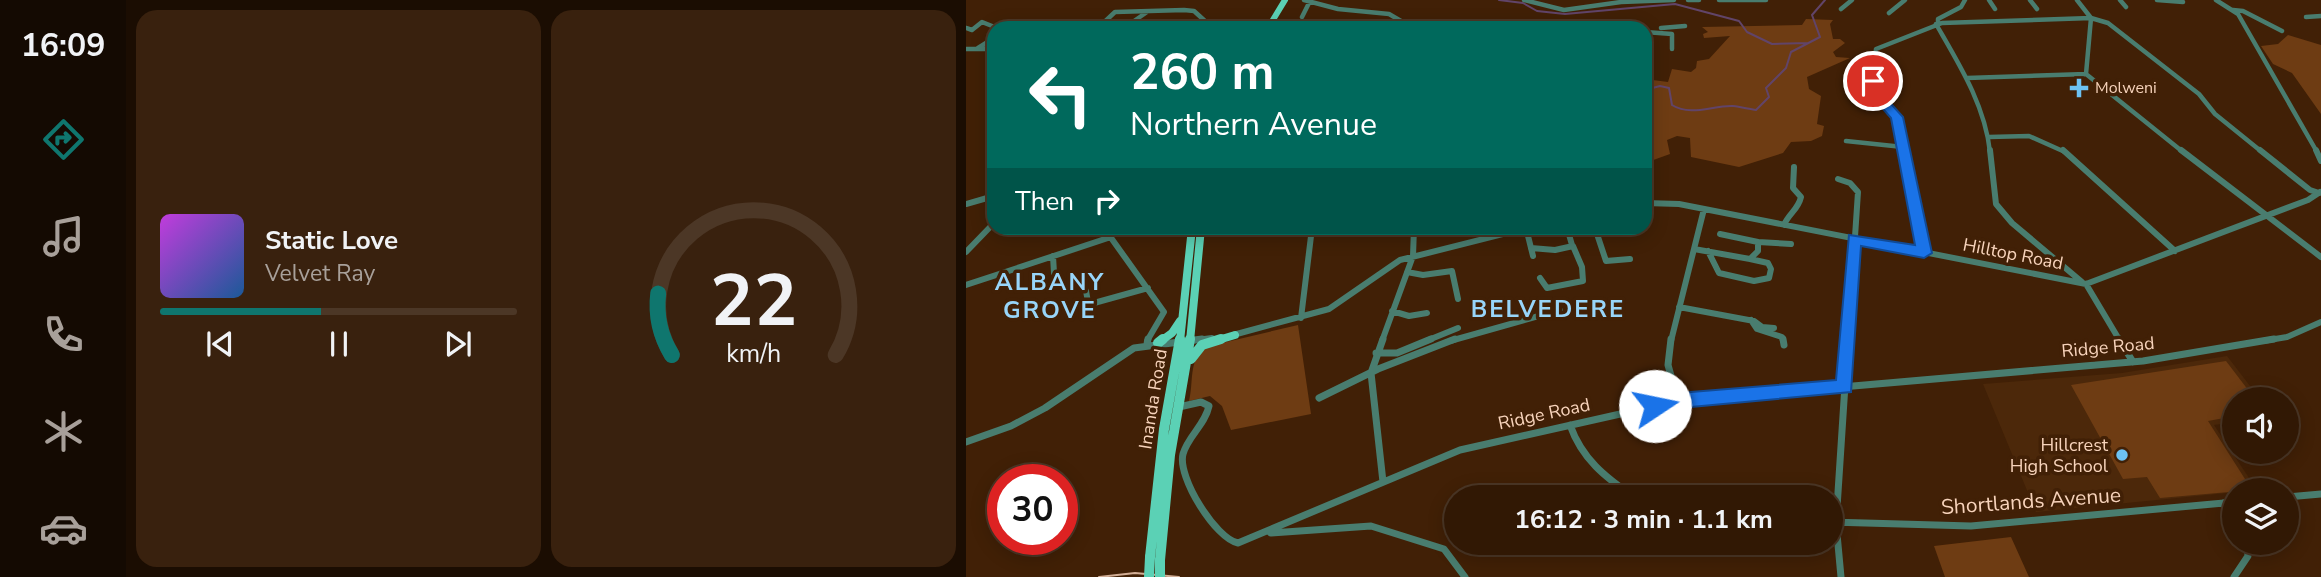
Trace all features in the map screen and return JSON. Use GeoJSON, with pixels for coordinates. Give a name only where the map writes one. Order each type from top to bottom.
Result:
{"type":"FeatureCollection","features":[{"type":"Feature","properties":{"kind":"main road"},"geometry":{"type":"LineString","coordinates":[[1273,19],[1285,0]]}},
{"type":"Feature","properties":{"kind":"main road"},"geometry":{"type":"LineString","coordinates":[[1278,21],[1290,0]]}},
{"type":"Feature","properties":{"kind":"main road"},"geometry":{"type":"LineString","coordinates":[[1273,19],[1283,12]]}},
{"type":"Feature","properties":{"kind":"main road","name":"Inanda Road"},"geometry":{"type":"LineString","coordinates":[[1149,577],[1155,558],[1186,372],[1182,317],[1191,235]]}},
{"type":"Feature","properties":{"kind":"main road","name":"Inanda Road"},"geometry":{"type":"LineString","coordinates":[[1160,577],[1155,558],[1164,429],[1185,341],[1200,235]]}},
{"type":"Feature","properties":{"kind":"main road"},"geometry":{"type":"LineString","coordinates":[[1158,343],[1175,330],[1182,317]]}},
{"type":"Feature","properties":{"kind":"main road"},"geometry":{"type":"LineString","coordinates":[[1186,372],[1199,347],[1235,335]]}},
{"type":"Feature","properties":{"kind":"street"},"geometry":{"type":"LineString","coordinates":[[1524,0],[1564,10],[1621,2],[1674,0]]}},
{"type":"Feature","properties":{"kind":"street"},"geometry":{"type":"LineString","coordinates":[[1688,0],[1699,0]]}},
{"type":"Feature","properties":{"kind":"street"},"geometry":{"type":"LineString","coordinates":[[1719,0],[1766,0]]}},
{"type":"Feature","properties":{"kind":"street"},"geometry":{"type":"LineString","coordinates":[[1732,1],[1738,0]]}},
{"type":"Feature","properties":{"kind":"street"},"geometry":{"type":"LineString","coordinates":[[1841,9],[1852,0]]}},
{"type":"Feature","properties":{"kind":"street"},"geometry":{"type":"LineString","coordinates":[[1889,13],[1905,0]]}},
{"type":"Feature","properties":{"kind":"street"},"geometry":{"type":"LineString","coordinates":[[1965,0],[1961,7],[1938,19],[1937,24],[1966,78],[1989,137],[1994,198],[2012,223],[2085,284],[2133,362]]}},
{"type":"Feature","properties":{"kind":"street"},"geometry":{"type":"LineString","coordinates":[[1989,0],[1995,9]]}},
{"type":"Feature","properties":{"kind":"street"},"geometry":{"type":"LineString","coordinates":[[2030,0],[2037,9]]}},
{"type":"Feature","properties":{"kind":"street"},"geometry":{"type":"LineString","coordinates":[[2077,0],[2089,16],[2086,74]]}},
{"type":"Feature","properties":{"kind":"street"},"geometry":{"type":"LineString","coordinates":[[2120,0],[2126,7]]}},
{"type":"Feature","properties":{"kind":"street"},"geometry":{"type":"LineString","coordinates":[[2157,0],[2183,2]]}},
{"type":"Feature","properties":{"kind":"street"},"geometry":{"type":"LineString","coordinates":[[2218,1],[2229,0]]}},
{"type":"Feature","properties":{"kind":"street"},"geometry":{"type":"LineString","coordinates":[[1302,17],[1309,1],[1340,9],[1377,11],[1405,21]]}},
{"type":"Feature","properties":{"kind":"street"},"geometry":{"type":"LineString","coordinates":[[2218,1],[2282,31]]}},
{"type":"Feature","properties":{"kind":"street"},"geometry":{"type":"LineString","coordinates":[[2233,10],[2310,135],[2321,161]]}},
{"type":"Feature","properties":{"kind":"street"},"geometry":{"type":"LineString","coordinates":[[1105,21],[1115,12],[1192,11],[1205,21]]}},
{"type":"Feature","properties":{"kind":"street"},"geometry":{"type":"LineString","coordinates":[[1134,21],[1147,12]]}},
{"type":"Feature","properties":{"kind":"street"},"geometry":{"type":"LineString","coordinates":[[1924,253],[1896,114],[1873,87],[1875,51],[1937,24],[2089,16],[2112,25],[2199,94],[2215,114],[2310,190],[2318,193]]}},
{"type":"Feature","properties":{"kind":"street"},"geometry":{"type":"LineString","coordinates":[[2306,17],[2321,16]]}},
{"type":"Feature","properties":{"kind":"street"},"geometry":{"type":"LineString","coordinates":[[966,28],[972,30],[982,22],[987,24]]}},
{"type":"Feature","properties":{"kind":"street"},"geometry":{"type":"LineString","coordinates":[[1652,29],[1685,26]]}},
{"type":"Feature","properties":{"kind":"street"},"geometry":{"type":"LineString","coordinates":[[1652,31],[1672,34],[1672,49]]}},
{"type":"Feature","properties":{"kind":"street"},"geometry":{"type":"LineString","coordinates":[[976,49],[987,42]]}},
{"type":"Feature","properties":{"kind":"street"},"geometry":{"type":"LineString","coordinates":[[966,51],[987,50]]}},
{"type":"Feature","properties":{"kind":"street"},"geometry":{"type":"LineString","coordinates":[[966,51],[987,50]]}},
{"type":"Feature","properties":{"kind":"street"},"geometry":{"type":"LineString","coordinates":[[1966,78],[2086,74],[2321,257]]}},
{"type":"Feature","properties":{"kind":"street"},"geometry":{"type":"LineString","coordinates":[[1989,137],[2029,136],[2061,148],[2175,251]]}},
{"type":"Feature","properties":{"kind":"street"},"geometry":{"type":"LineString","coordinates":[[1846,141],[1903,147]]}},
{"type":"Feature","properties":{"kind":"street"},"geometry":{"type":"LineString","coordinates":[[1784,225],[1788,216],[1800,207],[1801,197],[1793,188],[1794,167]]}},
{"type":"Feature","properties":{"kind":"street"},"geometry":{"type":"LineString","coordinates":[[1836,485],[1858,192],[1850,183],[1838,179]]}},
{"type":"Feature","properties":{"kind":"street"},"geometry":{"type":"LineString","coordinates":[[2085,284],[2265,216],[2318,193]]}},
{"type":"Feature","properties":{"kind":"street"},"geometry":{"type":"LineString","coordinates":[[966,204],[987,199]]}},
{"type":"Feature","properties":{"kind":"street","name":"Hilltop Road"},"geometry":{"type":"LineString","coordinates":[[1652,203],[1668,202],[2085,284]]}},
{"type":"Feature","properties":{"kind":"street"},"geometry":{"type":"LineString","coordinates":[[1678,401],[1667,359],[1704,209]]}},
{"type":"Feature","properties":{"kind":"street"},"geometry":{"type":"LineString","coordinates":[[966,252],[987,230]]}},
{"type":"Feature","properties":{"kind":"street"},"geometry":{"type":"LineString","coordinates":[[1720,234],[1758,242],[1791,244]]}},
{"type":"Feature","properties":{"kind":"street"},"geometry":{"type":"LineString","coordinates":[[1301,318],[1311,235]]}},
{"type":"Feature","properties":{"kind":"street"},"geometry":{"type":"LineString","coordinates":[[1383,482],[1371,373],[1413,256],[1414,235]]}},
{"type":"Feature","properties":{"kind":"street"},"geometry":{"type":"LineString","coordinates":[[966,442],[1027,418],[1074,391],[1120,355],[1147,344],[1235,335],[1301,318],[1334,306],[1398,261],[1498,235]]}},
{"type":"Feature","properties":{"kind":"street"},"geometry":{"type":"LineString","coordinates":[[1528,235],[1532,252],[1572,245]]}},
{"type":"Feature","properties":{"kind":"street"},"geometry":{"type":"LineString","coordinates":[[1540,278],[1543,286],[1547,288],[1583,281],[1582,267],[1570,235]]}},
{"type":"Feature","properties":{"kind":"street"},"geometry":{"type":"LineString","coordinates":[[1597,235],[1606,261],[1630,259]]}},
{"type":"Feature","properties":{"kind":"street"},"geometry":{"type":"LineString","coordinates":[[966,285],[1111,237],[1164,312],[1147,344]]}},
{"type":"Feature","properties":{"kind":"street"},"geometry":{"type":"LineString","coordinates":[[1750,259],[1758,251],[1758,242]]}},
{"type":"Feature","properties":{"kind":"street"},"geometry":{"type":"LineString","coordinates":[[1694,249],[1750,259],[1782,269]]}},
{"type":"Feature","properties":{"kind":"street"},"geometry":{"type":"LineString","coordinates":[[1707,251],[1715,270],[1735,278],[1757,282],[1769,278],[1769,266]]}},
{"type":"Feature","properties":{"kind":"street"},"geometry":{"type":"LineString","coordinates":[[1053,256],[1054,273]]}},
{"type":"Feature","properties":{"kind":"street"},"geometry":{"type":"LineString","coordinates":[[1407,272],[1427,275],[1452,271],[1458,299]]}},
{"type":"Feature","properties":{"kind":"street"},"geometry":{"type":"LineString","coordinates":[[1086,291],[1088,301],[1092,303],[1148,288]]}},
{"type":"Feature","properties":{"kind":"street"},"geometry":{"type":"LineString","coordinates":[[1679,307],[1751,320],[1774,328]]}},
{"type":"Feature","properties":{"kind":"street"},"geometry":{"type":"LineString","coordinates":[[1319,398],[1445,340],[1560,310]]}},
{"type":"Feature","properties":{"kind":"street"},"geometry":{"type":"LineString","coordinates":[[1392,312],[1409,316],[1427,313]]}},
{"type":"Feature","properties":{"kind":"street"},"geometry":{"type":"LineString","coordinates":[[1751,320],[1757,329],[1782,337],[1784,345]]}},
{"type":"Feature","properties":{"kind":"street","name":"Ridge Road"},"geometry":{"type":"LineString","coordinates":[[1179,407],[1200,402],[1209,406],[1206,417],[1182,453],[1181,473],[1187,488],[1228,541],[1242,542],[1460,450],[1678,401],[2133,362],[2287,337],[2321,321]]}},
{"type":"Feature","properties":{"kind":"street"},"geometry":{"type":"LineString","coordinates":[[1376,353],[1397,353],[1458,328]]}},
{"type":"Feature","properties":{"kind":"street"},"geometry":{"type":"LineString","coordinates":[[1570,425],[1578,448],[1593,467],[1618,485]]}},
{"type":"Feature","properties":{"kind":"street"},"geometry":{"type":"LineString","coordinates":[[2299,496],[2321,494]]}},
{"type":"Feature","properties":{"kind":"street","name":"Shortlands Avenue"},"geometry":{"type":"LineString","coordinates":[[1843,522],[1971,526],[2222,503]]}},
{"type":"Feature","properties":{"kind":"street"},"geometry":{"type":"LineString","coordinates":[[1265,533],[1371,526],[1444,549],[1465,577]]}},
{"type":"Feature","properties":{"kind":"street"},"geometry":{"type":"LineString","coordinates":[[1838,555],[1841,577]]}},
{"type":"Feature","properties":{"kind":"street"},"geometry":{"type":"LineString","coordinates":[[2234,577],[2248,555]]}},
{"type":"Feature","properties":{"kind":"shaded area"},"geometry":{"type":"Polygon","coordinates":[[[1806,19],[1833,20],[1830,24],[1833,39],[1840,39],[1845,43],[1833,52],[1836,57],[1850,58],[1807,77],[1809,89],[1821,96],[1817,124],[1824,126],[1822,136],[1811,141],[1791,142],[1783,153],[1739,167],[1691,157],[1690,138],[1677,136],[1667,140],[1670,154],[1652,160],[1652,80],[1668,82],[1672,69],[1691,72],[1696,68],[1697,61],[1709,59],[1730,36],[1704,38],[1703,34],[1708,32],[1702,27],[1802,25],[1806,19]]]}},
{"type":"Feature","properties":{"kind":"shaded area"},"geometry":{"type":"Polygon","coordinates":[[[2288,35],[2321,45],[2321,114],[2292,73],[2273,64],[2261,46],[2278,44],[2288,35]]]}},
{"type":"Feature","properties":{"kind":"shaded area"},"geometry":{"type":"Polygon","coordinates":[[[1298,325],[1311,414],[1231,430],[1222,406],[1210,396],[1189,401],[1194,365],[1205,347],[1298,325]]]}},
{"type":"Feature","properties":{"kind":"shaded area","name":"Hillcrest High School"},"geometry":{"type":"Polygon","coordinates":[[[2227,356],[2251,387],[2222,387],[2222,424],[2214,425],[2222,437],[2222,464],[2240,464],[2249,478],[2222,478],[2222,493],[2036,512],[1983,384],[2122,373],[2227,356]]]}},
{"type":"Feature","properties":{"kind":"shaded area"},"geometry":{"type":"Polygon","coordinates":[[[2226,361],[2246,387],[2222,387],[2222,418],[2208,421],[2222,443],[2222,464],[2235,464],[2244,478],[2222,478],[2222,493],[2160,498],[2147,477],[2123,479],[2071,385],[2226,361]]]}},
{"type":"Feature","properties":{"kind":"shaded area"},"geometry":{"type":"Polygon","coordinates":[[[2011,537],[2029,577],[1945,577],[1934,546],[2011,537]]]}},
{"type":"Feature","properties":{"kind":"waterway"},"geometry":{"type":"LineString","coordinates":[[1499,0],[1523,3],[1537,11],[1565,14],[1675,4],[1739,21],[1747,32],[1772,44],[1808,43]]}},
{"type":"Feature","properties":{"kind":"waterway"},"geometry":{"type":"LineString","coordinates":[[1652,88],[1669,88],[1672,105],[1687,110],[1725,106],[1756,110],[1769,97],[1766,88],[1786,68],[1791,52],[1820,37],[1812,15],[1825,0]]}},
{"type":"Feature","properties":{"kind":"railway"},"geometry":{"type":"LineString","coordinates":[[1099,577],[1135,573],[1179,577]]}},
{"type":"Feature","properties":{"kind":"place","name":"Molweni"},"geometry":{"type":"Point","coordinates":[2079,88]}},
{"type":"Feature","properties":{"kind":"place","name":"Hillcrest High School"},"geometry":{"type":"Point","coordinates":[2122,455]}},
{"type":"Feature","properties":{"kind":"district","name":"ALBANY GROVE"},"geometry":{"type":"Point","coordinates":[1050,296]}},
{"type":"Feature","properties":{"kind":"district","name":"BELVEDERE"},"geometry":{"type":"Point","coordinates":[1548,309]}},
{"type":"Feature","properties":{"kind":"route"},"geometry":{"type":"LineString","coordinates":[[1655,406],[1691,399],[1844,386],[1854,239],[1924,253],[1897,117],[1877,94],[1873,81]]}}]}
